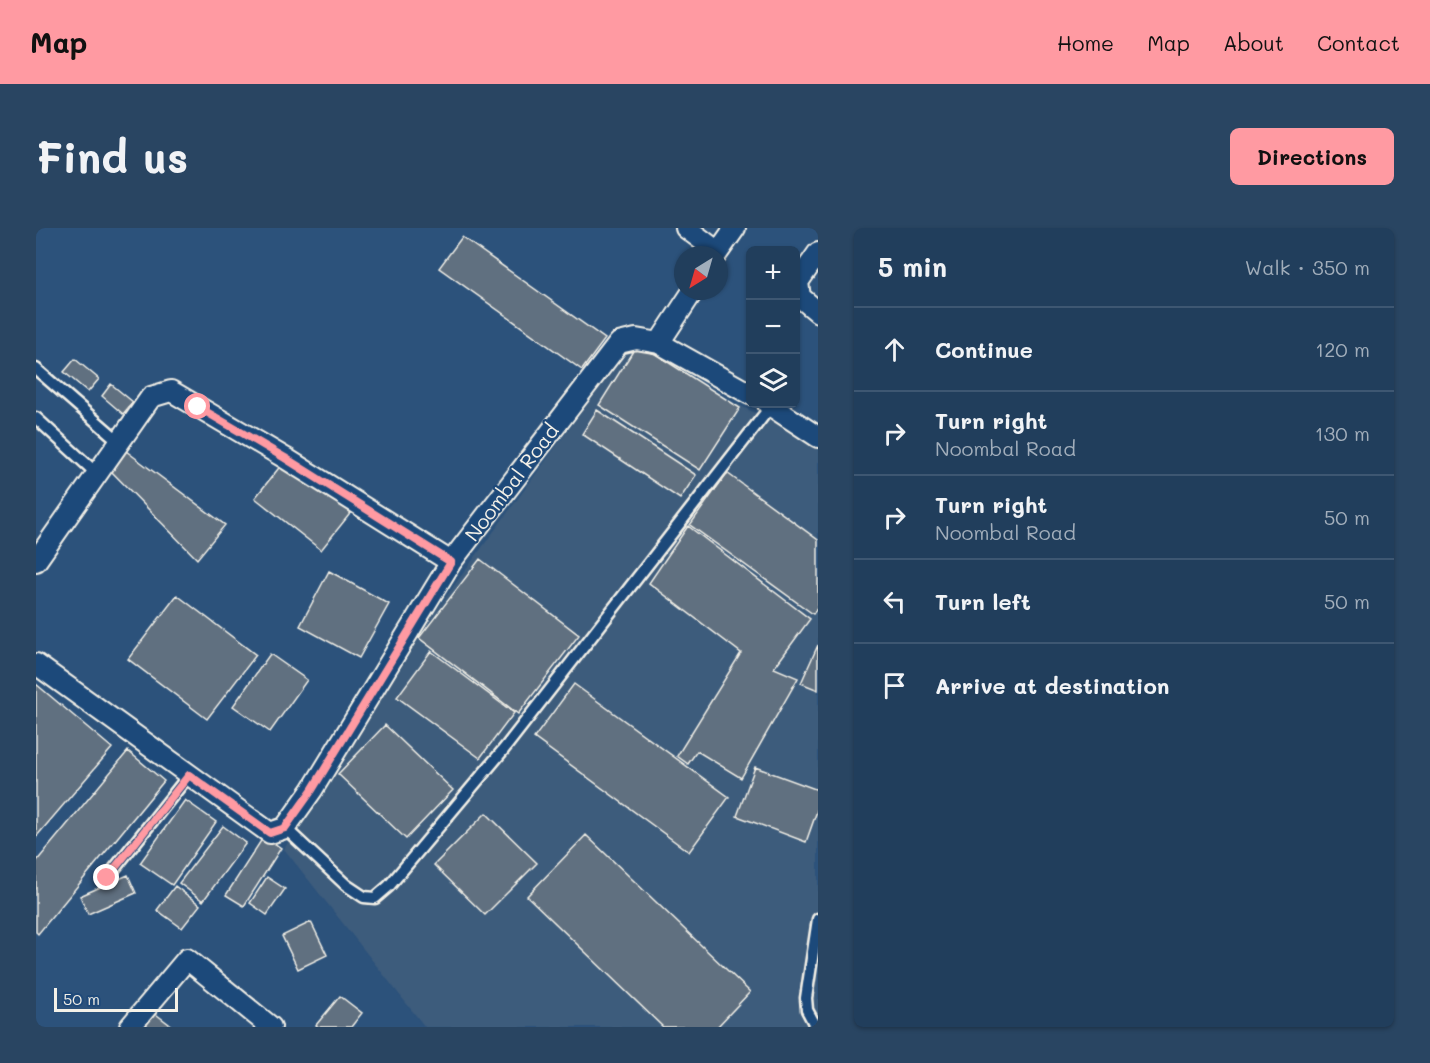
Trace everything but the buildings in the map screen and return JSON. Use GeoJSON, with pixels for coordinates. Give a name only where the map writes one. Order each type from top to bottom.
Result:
{"type":"FeatureCollection","features":[{"type":"Feature","properties":{"kind":"street"},"geometry":{"type":"LineString","coordinates":[[686,228],[707,246]]}},
{"type":"Feature","properties":{"kind":"street"},"geometry":{"type":"LineString","coordinates":[[723,246],[735,228]]}},
{"type":"Feature","properties":{"kind":"street"},"geometry":{"type":"LineString","coordinates":[[818,253],[798,282],[800,297],[818,312]]}},
{"type":"Feature","properties":{"kind":"street"},"geometry":{"type":"LineString","coordinates":[[659,343],[687,300]]}},
{"type":"Feature","properties":{"kind":"street","name":"Noombal Road"},"geometry":{"type":"LineString","coordinates":[[285,828],[312,790],[451,562],[619,343],[636,339],[659,343],[746,392]]}},
{"type":"Feature","properties":{"kind":"street"},"geometry":{"type":"LineString","coordinates":[[36,561],[151,397],[171,391],[285,458],[451,562]]}},
{"type":"Feature","properties":{"kind":"street"},"geometry":{"type":"LineString","coordinates":[[774,408],[818,437]]}},
{"type":"Feature","properties":{"kind":"street"},"geometry":{"type":"LineString","coordinates":[[36,664],[270,833],[285,828]]}},
{"type":"Feature","properties":{"kind":"street"},"geometry":{"type":"LineString","coordinates":[[130,1027],[187,959],[272,1027]]}},
{"type":"Feature","properties":{"kind":"lane"},"geometry":{"type":"LineString","coordinates":[[36,369],[120,442]]}},
{"type":"Feature","properties":{"kind":"lane"},"geometry":{"type":"LineString","coordinates":[[285,828],[346,885],[364,897],[375,898],[389,886],[504,749],[768,408]]}},
{"type":"Feature","properties":{"kind":"lane"},"geometry":{"type":"LineString","coordinates":[[36,418],[96,473]]}},
{"type":"Feature","properties":{"kind":"lane"},"geometry":{"type":"LineString","coordinates":[[107,878],[189,775]]}},
{"type":"Feature","properties":{"kind":"lane"},"geometry":{"type":"LineString","coordinates":[[816,1027],[807,1010],[806,998],[818,919]]}},
{"type":"Feature","properties":{"kind":"shaded area"},"geometry":{"type":"Polygon","coordinates":[[[626,351],[818,443],[818,1027],[425,1027],[284,849],[398,662],[626,351]]]}},
{"type":"Feature","properties":{"kind":"route"},"geometry":{"type":"LineString","coordinates":[[107,878],[189,775],[270,833],[285,828],[312,790],[451,562],[285,458],[198,407]]}}]}
